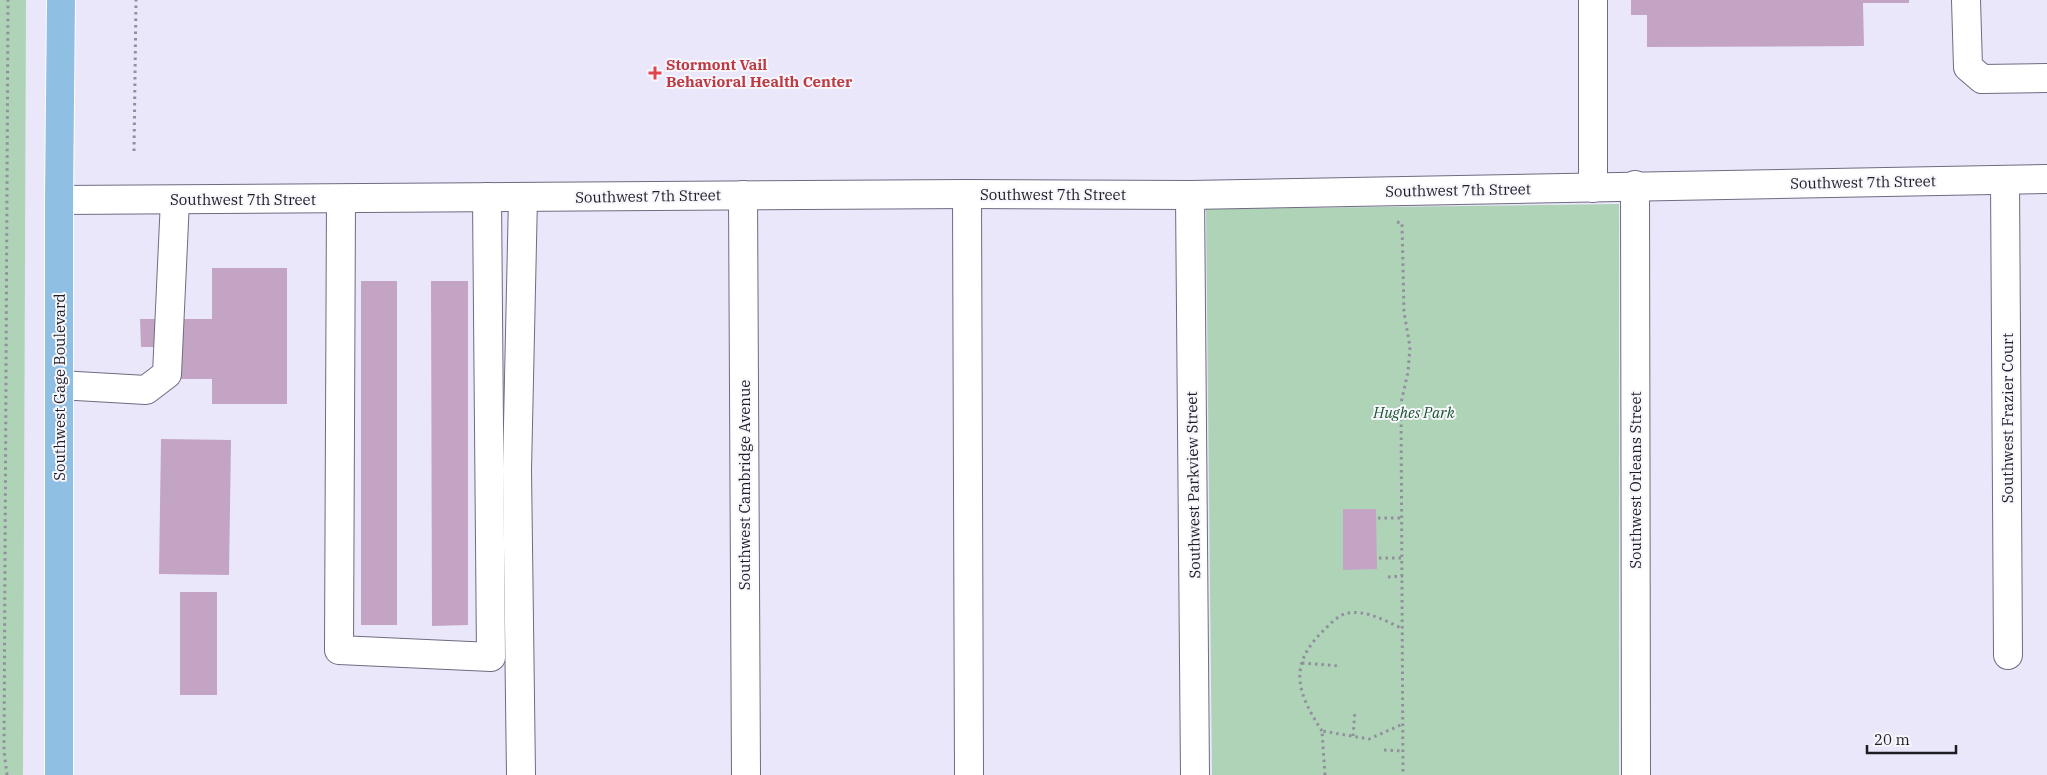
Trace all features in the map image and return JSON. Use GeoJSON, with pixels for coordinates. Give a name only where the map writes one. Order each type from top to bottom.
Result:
{"type":"FeatureCollection","features":[{"type":"Feature","properties":{"kind":"main road","name":"Southwest Gage Boulevard"},"geometry":{"type":"LineString","coordinates":[[59,775],[61,0]]}},
{"type":"Feature","properties":{"kind":"street"},"geometry":{"type":"LineString","coordinates":[[1593,0],[1593,188]]}},
{"type":"Feature","properties":{"kind":"street"},"geometry":{"type":"LineString","coordinates":[[1966,0],[1968,67],[1982,79],[2047,78]]}},
{"type":"Feature","properties":{"kind":"street","name":"Southwest 7th Street"},"geometry":{"type":"LineString","coordinates":[[59,200],[967,194],[1190,195],[1593,188],[1634,185],[2047,179]]}},
{"type":"Feature","properties":{"kind":"street","name":"Southwest Frazier Court"},"geometry":{"type":"LineString","coordinates":[[2005,180],[2008,655]]}},
{"type":"Feature","properties":{"kind":"street","name":"Southwest Orleans Street"},"geometry":{"type":"LineString","coordinates":[[1634,185],[1636,775]]}},
{"type":"Feature","properties":{"kind":"street"},"geometry":{"type":"LineString","coordinates":[[967,194],[968,775]]}},
{"type":"Feature","properties":{"kind":"street","name":"Southwest Cambridge Avenue"},"geometry":{"type":"LineString","coordinates":[[742,195],[746,775]]}},
{"type":"Feature","properties":{"kind":"street","name":"Southwest Parkview Street"},"geometry":{"type":"LineString","coordinates":[[1190,195],[1195,775]]}},
{"type":"Feature","properties":{"kind":"street"},"geometry":{"type":"LineString","coordinates":[[341,199],[339,650],[491,657],[487,197]]}},
{"type":"Feature","properties":{"kind":"street"},"geometry":{"type":"LineString","coordinates":[[521,775],[517,470],[523,197]]}},
{"type":"Feature","properties":{"kind":"street"},"geometry":{"type":"LineString","coordinates":[[59,385],[146,390],[167,374],[175,200]]}},
{"type":"Feature","properties":{"kind":"path"},"geometry":{"type":"LineString","coordinates":[[7,775],[4,750],[8,0]]}},
{"type":"Feature","properties":{"kind":"path"},"geometry":{"type":"LineString","coordinates":[[134,150],[136,0]]}},
{"type":"Feature","properties":{"kind":"path"},"geometry":{"type":"LineString","coordinates":[[1391,222],[1402,223],[1404,312],[1410,347],[1408,372],[1401,403],[1403,775]]}},
{"type":"Feature","properties":{"kind":"path"},"geometry":{"type":"LineString","coordinates":[[1378,518],[1402,518]]}},
{"type":"Feature","properties":{"kind":"path"},"geometry":{"type":"LineString","coordinates":[[1379,558],[1402,558]]}},
{"type":"Feature","properties":{"kind":"path"},"geometry":{"type":"LineString","coordinates":[[1388,577],[1402,576]]}},
{"type":"Feature","properties":{"kind":"path"},"geometry":{"type":"LineString","coordinates":[[1326,775],[1322,731],[1305,704],[1299,681],[1302,663],[1311,643],[1331,623],[1346,613],[1366,614],[1403,629]]}},
{"type":"Feature","properties":{"kind":"path"},"geometry":{"type":"LineString","coordinates":[[1302,663],[1339,666]]}},
{"type":"Feature","properties":{"kind":"path"},"geometry":{"type":"LineString","coordinates":[[1353,736],[1355,711]]}},
{"type":"Feature","properties":{"kind":"path"},"geometry":{"type":"LineString","coordinates":[[1322,731],[1369,739],[1403,724]]}},
{"type":"Feature","properties":{"kind":"path"},"geometry":{"type":"LineString","coordinates":[[1384,750],[1403,750]]}},
{"type":"Feature","properties":{"kind":"green space"},"geometry":{"type":"Polygon","coordinates":[[[0,0],[26,0],[23,775],[0,775],[0,0]]]}},
{"type":"Feature","properties":{"kind":"green space","name":"Hughes Park"},"geometry":{"type":"Polygon","coordinates":[[[1619,204],[1619,775],[1212,775],[1206,209],[1619,204]]]}},
{"type":"Feature","properties":{"kind":"building"},"geometry":{"type":"Polygon","coordinates":[[[1631,0],[1909,0],[1909,3],[1863,3],[1864,46],[1647,47],[1647,15],[1631,15],[1631,0]]]}},
{"type":"Feature","properties":{"kind":"building"},"geometry":{"type":"Polygon","coordinates":[[[212,268],[287,268],[287,404],[212,404],[212,379],[170,379],[170,347],[141,347],[140,319],[212,319],[212,268]]]}},
{"type":"Feature","properties":{"kind":"building"},"geometry":{"type":"Polygon","coordinates":[[[361,281],[397,281],[397,625],[361,625],[361,281]]]}},
{"type":"Feature","properties":{"kind":"building"},"geometry":{"type":"Polygon","coordinates":[[[431,281],[468,281],[468,625],[432,626],[431,281]]]}},
{"type":"Feature","properties":{"kind":"building"},"geometry":{"type":"Polygon","coordinates":[[[161,439],[231,440],[229,575],[159,574],[161,439]]]}},
{"type":"Feature","properties":{"kind":"building"},"geometry":{"type":"Polygon","coordinates":[[[1343,509],[1376,509],[1377,569],[1343,570],[1343,509]]]}},
{"type":"Feature","properties":{"kind":"building"},"geometry":{"type":"Polygon","coordinates":[[[180,592],[217,592],[217,695],[180,695],[180,592]]]}},
{"type":"Feature","properties":{"kind":"place","name":"Stormont Vail Behavioral Health Center"},"geometry":{"type":"Point","coordinates":[655,73]}}]}
